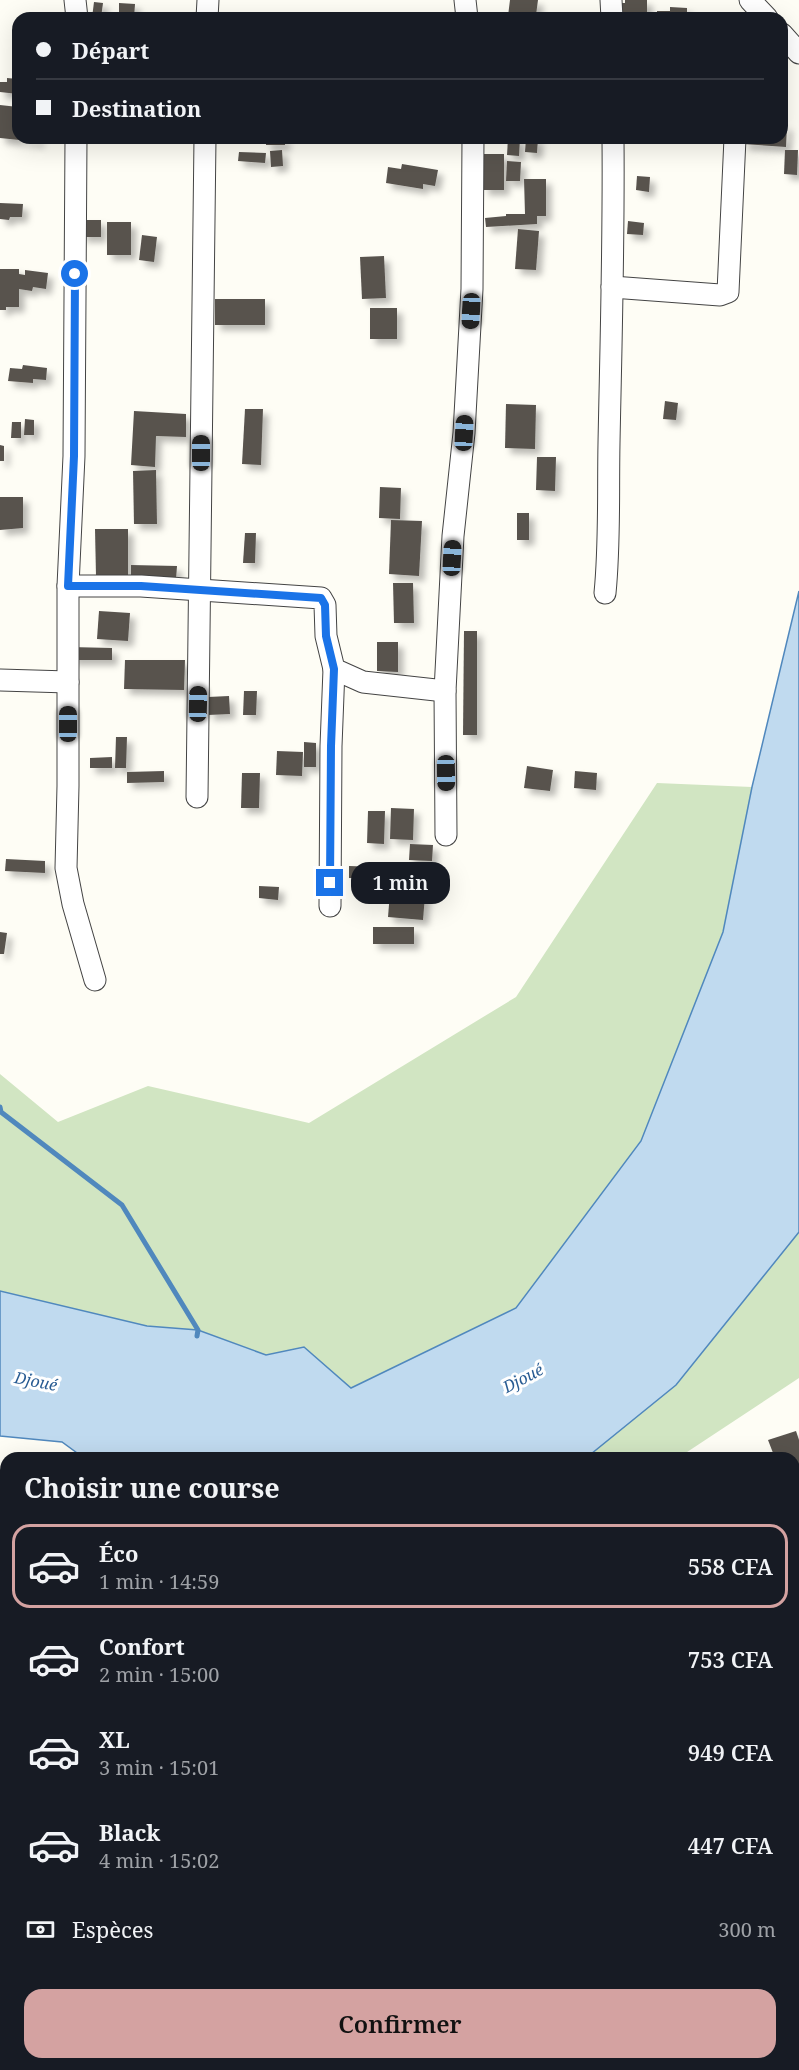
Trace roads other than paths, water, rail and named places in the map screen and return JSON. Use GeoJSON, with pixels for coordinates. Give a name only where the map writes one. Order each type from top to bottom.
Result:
{"type":"FeatureCollection","features":[{"type":"Feature","properties":{"kind":"street"},"geometry":{"type":"LineString","coordinates":[[749,0],[761,12]]}},
{"type":"Feature","properties":{"kind":"street"},"geometry":{"type":"LineString","coordinates":[[788,41],[799,53]]}},
{"type":"Feature","properties":{"kind":"street"},"geometry":{"type":"LineString","coordinates":[[76,144],[74,456],[68,586],[66,868],[73,904],[95,980]]}},
{"type":"Feature","properties":{"kind":"street"},"geometry":{"type":"LineString","coordinates":[[197,797],[205,144]]}},
{"type":"Feature","properties":{"kind":"street"},"geometry":{"type":"LineString","coordinates":[[446,835],[445,690],[453,536],[464,433],[472,289],[473,144]]}},
{"type":"Feature","properties":{"kind":"street"},"geometry":{"type":"LineString","coordinates":[[605,592],[608,565],[613,144]]}},
{"type":"Feature","properties":{"kind":"street"},"geometry":{"type":"LineString","coordinates":[[612,287],[720,295],[728,292],[735,144]]}},
{"type":"Feature","properties":{"kind":"street"},"geometry":{"type":"LineString","coordinates":[[68,586],[141,586],[321,598],[325,605],[326,636],[334,669],[330,906]]}},
{"type":"Feature","properties":{"kind":"street"},"geometry":{"type":"LineString","coordinates":[[334,669],[363,682],[445,690]]}},
{"type":"Feature","properties":{"kind":"street"},"geometry":{"type":"LineString","coordinates":[[0,680],[68,682]]}},
{"type":"Feature","properties":{"kind":"water","name":"Djoué"},"geometry":{"type":"Polygon","coordinates":[[[799,591],[799,1232],[676,1385],[593,1452],[76,1452],[62,1442],[0,1436],[0,1291],[147,1326],[198,1330],[266,1355],[304,1347],[351,1388],[516,1308],[641,1141],[723,932],[752,787],[799,591]]]}},
{"type":"Feature","properties":{"kind":"waterway"},"geometry":{"type":"LineString","coordinates":[[0,1107],[1,1112],[122,1205],[198,1330],[197,1336]]}}]}
